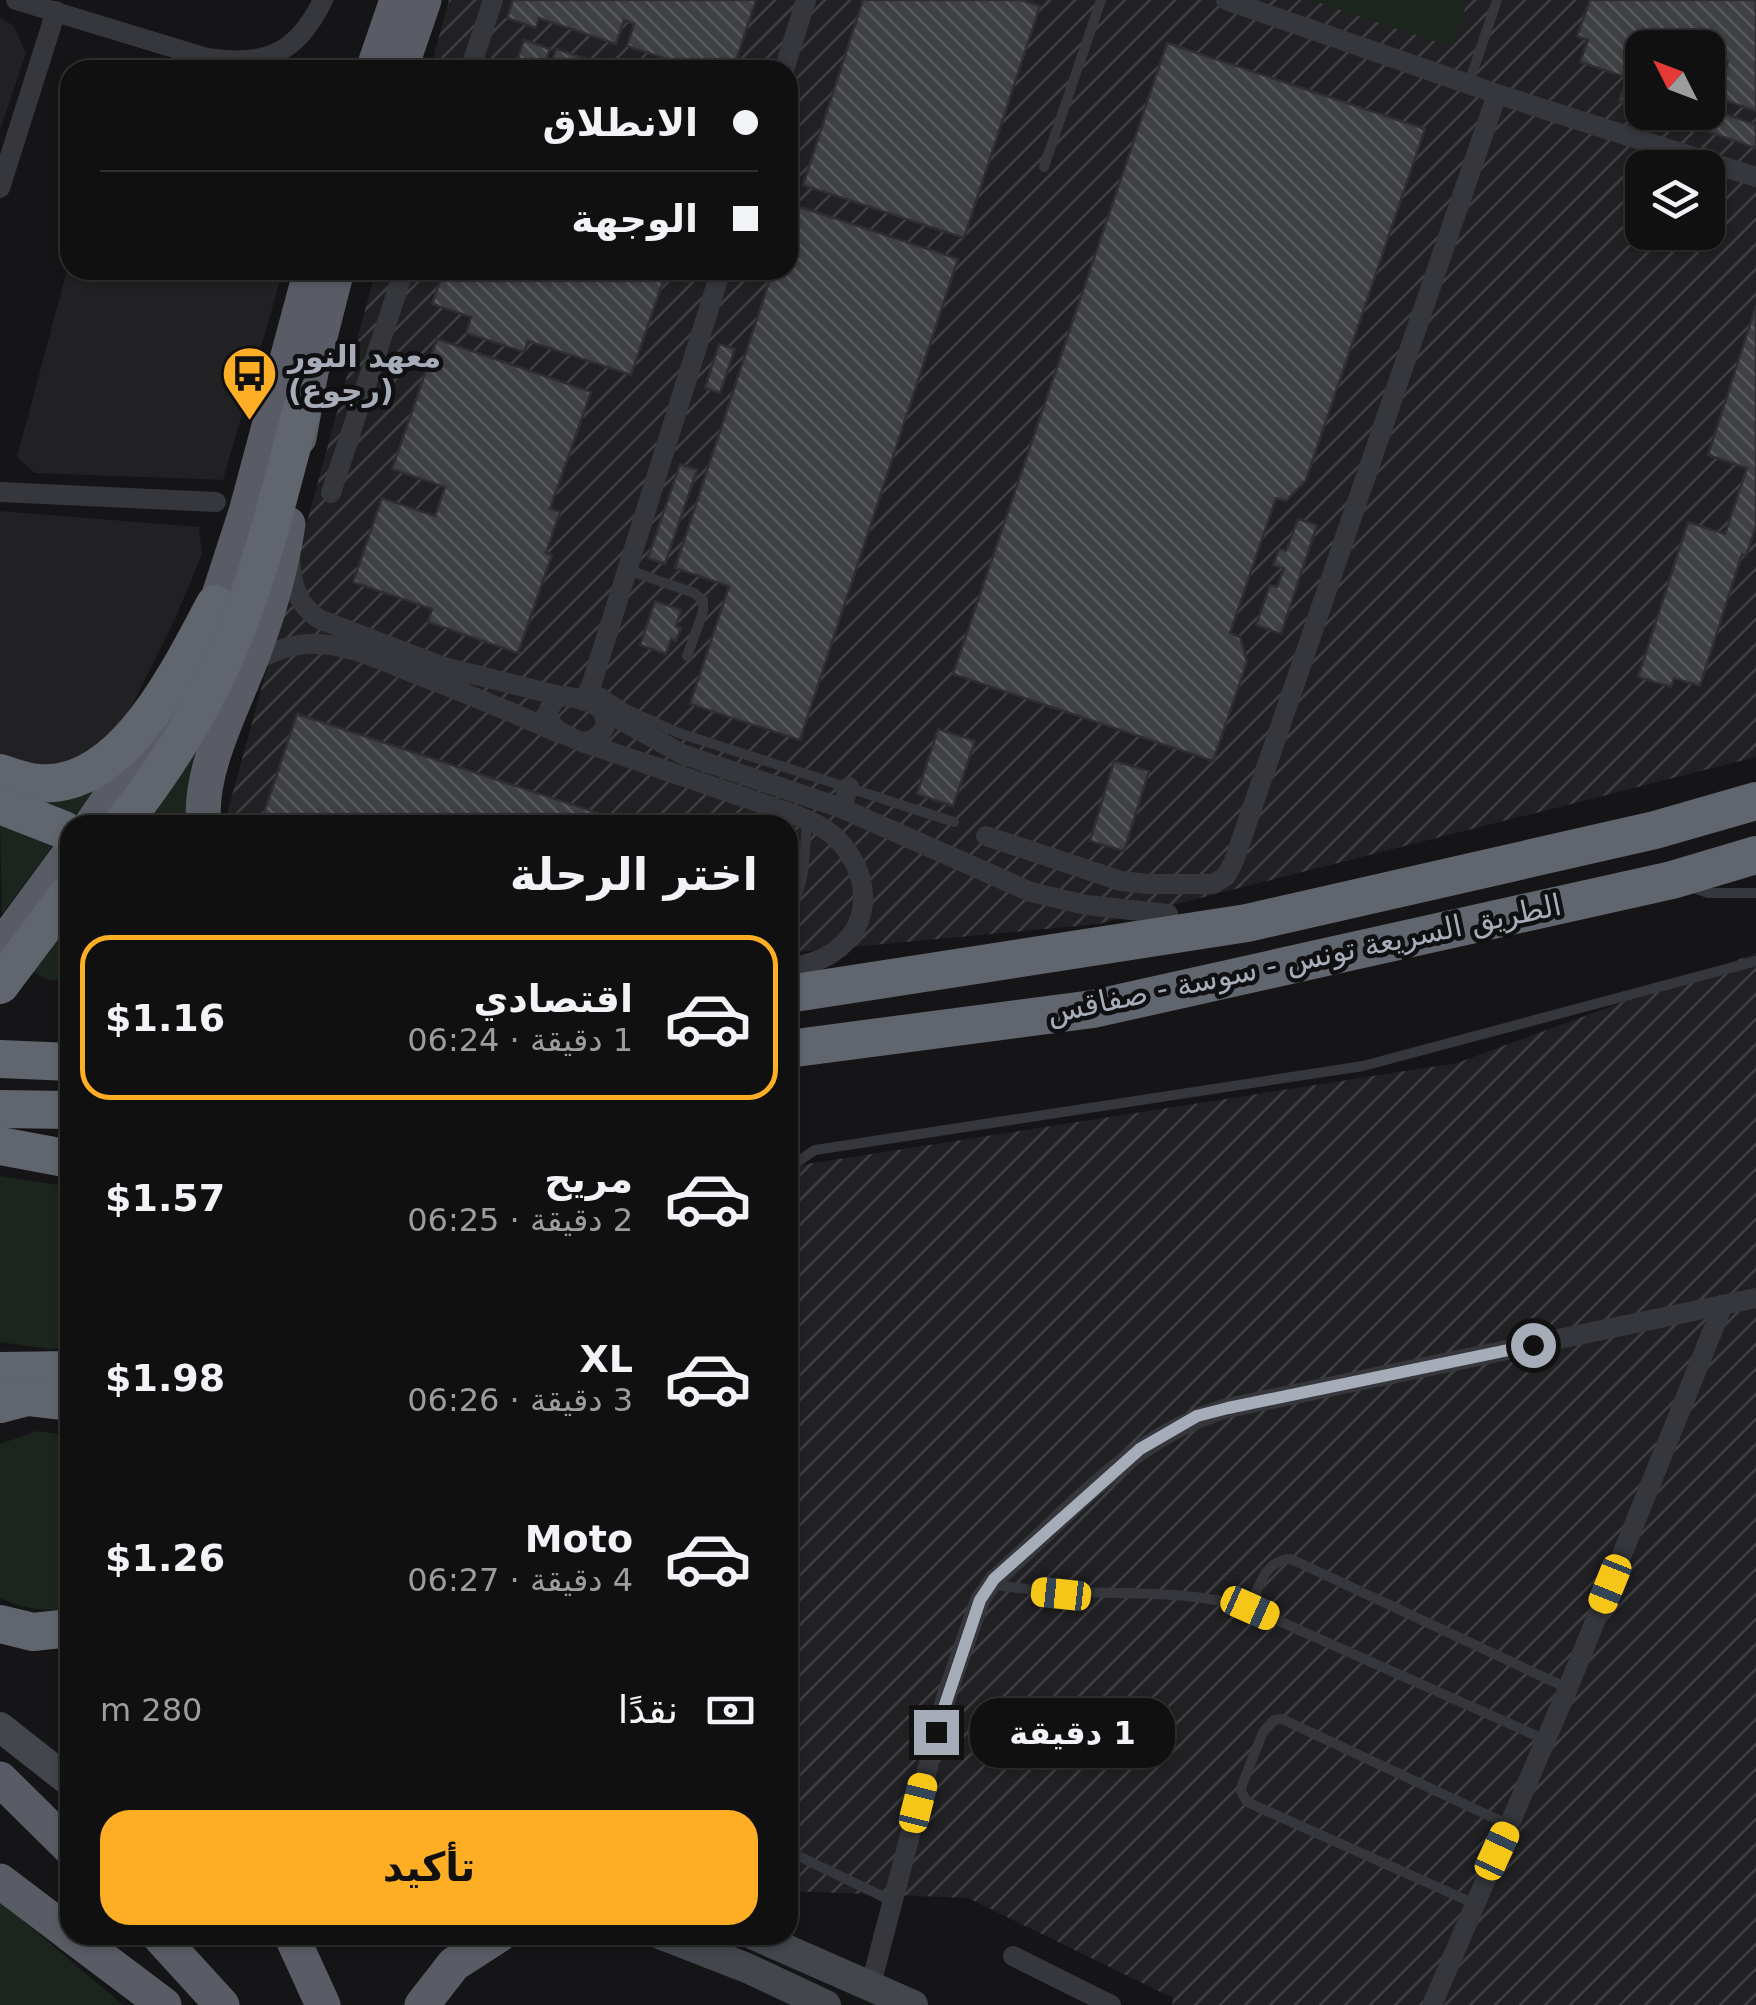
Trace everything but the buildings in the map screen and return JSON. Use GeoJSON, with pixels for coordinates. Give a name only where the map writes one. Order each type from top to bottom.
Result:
{"type":"FeatureCollection","features":[{"type":"Feature","properties":{"kind":"highway"},"geometry":{"type":"LineString","coordinates":[[377,60],[397,0]]}},
{"type":"Feature","properties":{"kind":"highway"},"geometry":{"type":"LineString","coordinates":[[403,60],[424,0]]}},
{"type":"Feature","properties":{"kind":"highway"},"geometry":{"type":"LineString","coordinates":[[92,815],[164,723],[198,657],[246,512],[308,280]]}},
{"type":"Feature","properties":{"kind":"highway"},"geometry":{"type":"LineString","coordinates":[[128,815],[183,736],[228,649],[257,572],[334,280]]}},
{"type":"Feature","properties":{"kind":"highway"},"geometry":{"type":"LineString","coordinates":[[204,815],[205,791],[214,756],[249,665],[287,532],[302,410]]}},
{"type":"Feature","properties":{"kind":"highway"},"geometry":{"type":"LineString","coordinates":[[0,773],[38,784],[63,781],[88,772],[111,757],[144,724],[180,670],[216,604]]}},
{"type":"Feature","properties":{"kind":"highway","name":"الطريق السريعة تونس - سوسة - صفاقس"},"geometry":{"type":"LineString","coordinates":[[798,992],[1247,923],[1655,830],[1756,800]]}},
{"type":"Feature","properties":{"kind":"highway"},"geometry":{"type":"LineString","coordinates":[[0,804],[60,830]]}},
{"type":"Feature","properties":{"kind":"highway","name":"الطريق السريعة تونس - سوسة - صفاقس"},"geometry":{"type":"LineString","coordinates":[[798,1048],[1093,1009],[1672,880],[1756,856]]}},
{"type":"Feature","properties":{"kind":"highway"},"geometry":{"type":"LineString","coordinates":[[0,985],[10,948],[60,862]]}},
{"type":"Feature","properties":{"kind":"highway"},"geometry":{"type":"LineString","coordinates":[[10,948],[60,901]]}},
{"type":"Feature","properties":{"kind":"highway"},"geometry":{"type":"LineString","coordinates":[[1168,914],[1247,923]]}},
{"type":"Feature","properties":{"kind":"highway"},"geometry":{"type":"LineString","coordinates":[[0,1059],[60,1062]]}},
{"type":"Feature","properties":{"kind":"highway"},"geometry":{"type":"LineString","coordinates":[[0,1109],[60,1110]]}},
{"type":"Feature","properties":{"kind":"highway"},"geometry":{"type":"LineString","coordinates":[[0,1146],[60,1157]]}},
{"type":"Feature","properties":{"kind":"highway"},"geometry":{"type":"LineString","coordinates":[[0,1371],[60,1371]]}},
{"type":"Feature","properties":{"kind":"highway"},"geometry":{"type":"LineString","coordinates":[[0,1404],[28,1396],[60,1401]]}},
{"type":"Feature","properties":{"kind":"highway"},"geometry":{"type":"LineString","coordinates":[[0,1624],[34,1632],[60,1629]]}},
{"type":"Feature","properties":{"kind":"highway"},"geometry":{"type":"LineString","coordinates":[[0,1641],[60,1645]]}},
{"type":"Feature","properties":{"kind":"highway"},"geometry":{"type":"LineString","coordinates":[[0,1778],[60,1838]]}},
{"type":"Feature","properties":{"kind":"highway"},"geometry":{"type":"LineString","coordinates":[[0,1881],[60,1927]]}},
{"type":"Feature","properties":{"kind":"highway"},"geometry":{"type":"LineString","coordinates":[[83,1945],[164,2005]]}},
{"type":"Feature","properties":{"kind":"highway"},"geometry":{"type":"LineString","coordinates":[[167,1945],[222,2005]]}},
{"type":"Feature","properties":{"kind":"highway"},"geometry":{"type":"LineString","coordinates":[[295,1945],[323,2005]]}},
{"type":"Feature","properties":{"kind":"highway"},"geometry":{"type":"LineString","coordinates":[[422,2005],[454,1964],[483,1945]]}},
{"type":"Feature","properties":{"kind":"main road"},"geometry":{"type":"LineString","coordinates":[[0,1726],[60,1774]]}},
{"type":"Feature","properties":{"kind":"main road"},"geometry":{"type":"LineString","coordinates":[[688,1945],[826,2005]]}},
{"type":"Feature","properties":{"kind":"main road"},"geometry":{"type":"LineString","coordinates":[[778,1945],[913,2005]]}},
{"type":"Feature","properties":{"kind":"street"},"geometry":{"type":"LineString","coordinates":[[16,0],[208,58],[231,60]]}},
{"type":"Feature","properties":{"kind":"street"},"geometry":{"type":"LineString","coordinates":[[261,60],[275,56],[293,42],[310,23],[322,0]]}},
{"type":"Feature","properties":{"kind":"street"},"geometry":{"type":"LineString","coordinates":[[473,60],[492,0]]}},
{"type":"Feature","properties":{"kind":"street"},"geometry":{"type":"LineString","coordinates":[[787,60],[806,0]]}},
{"type":"Feature","properties":{"kind":"street"},"geometry":{"type":"LineString","coordinates":[[1226,0],[1497,94],[1756,177]]}},
{"type":"Feature","properties":{"kind":"street"},"geometry":{"type":"LineString","coordinates":[[0,188],[56,11]]}},
{"type":"Feature","properties":{"kind":"street"},"geometry":{"type":"LineString","coordinates":[[986,836],[1121,881],[1196,886],[1213,884],[1226,876],[1497,94]]}},
{"type":"Feature","properties":{"kind":"street"},"geometry":{"type":"LineString","coordinates":[[332,493],[401,280]]}},
{"type":"Feature","properties":{"kind":"street"},"geometry":{"type":"LineString","coordinates":[[582,742],[602,734],[606,721],[591,698],[627,570],[719,280]]}},
{"type":"Feature","properties":{"kind":"street"},"geometry":{"type":"LineString","coordinates":[[0,492],[216,502]]}},
{"type":"Feature","properties":{"kind":"street"},"geometry":{"type":"LineString","coordinates":[[287,532],[295,592],[318,619],[444,667],[560,696],[591,698],[664,746],[707,765],[841,808],[1031,892],[1086,905],[1168,914]]}},
{"type":"Feature","properties":{"kind":"street"},"geometry":{"type":"LineString","coordinates":[[249,665],[291,646],[331,646],[381,660],[762,814]]}},
{"type":"Feature","properties":{"kind":"street"},"geometry":{"type":"LineString","coordinates":[[559,733],[549,714],[560,696]]}},
{"type":"Feature","properties":{"kind":"street"},"geometry":{"type":"LineString","coordinates":[[841,808],[848,787]]}},
{"type":"Feature","properties":{"kind":"street"},"geometry":{"type":"LineString","coordinates":[[798,819],[824,828],[847,851],[863,880],[864,902],[857,925],[844,944],[824,958],[798,966]]}},
{"type":"Feature","properties":{"kind":"street"},"geometry":{"type":"LineString","coordinates":[[870,1984],[947,1694],[980,1600],[990,1584],[1140,1449],[1197,1416],[1756,1298]]}},
{"type":"Feature","properties":{"kind":"street"},"geometry":{"type":"LineString","coordinates":[[1432,2005],[1568,1688],[1723,1305]]}},
{"type":"Feature","properties":{"kind":"street"},"geometry":{"type":"LineString","coordinates":[[1013,1956],[1111,2005]]}},
{"type":"Feature","properties":{"kind":"lane"},"geometry":{"type":"LineString","coordinates":[[1044,167],[1101,0]]}},
{"type":"Feature","properties":{"kind":"lane"},"geometry":{"type":"LineString","coordinates":[[1470,83],[1497,0]]}},
{"type":"Feature","properties":{"kind":"lane"},"geometry":{"type":"LineString","coordinates":[[627,570],[694,593],[703,600],[703,612],[687,656]]}},
{"type":"Feature","properties":{"kind":"lane"},"geometry":{"type":"LineString","coordinates":[[591,698],[676,732],[954,822]]}},
{"type":"Feature","properties":{"kind":"lane"},"geometry":{"type":"LineString","coordinates":[[798,893],[807,820]]}},
{"type":"Feature","properties":{"kind":"lane"},"geometry":{"type":"LineString","coordinates":[[1672,880],[1708,893],[1756,893]]}},
{"type":"Feature","properties":{"kind":"lane"},"geometry":{"type":"LineString","coordinates":[[798,1160],[815,1150],[838,1146],[1363,1066],[1756,962]]}},
{"type":"Feature","properties":{"kind":"lane"},"geometry":{"type":"LineString","coordinates":[[1250,1608],[1269,1566],[1290,1559],[1568,1688]]}},
{"type":"Feature","properties":{"kind":"lane"},"geometry":{"type":"LineString","coordinates":[[990,1584],[1061,1594],[1216,1598],[1250,1608],[1546,1740]]}},
{"type":"Feature","properties":{"kind":"lane"},"geometry":{"type":"LineString","coordinates":[[1474,1903],[1247,1802],[1242,1785],[1264,1732],[1274,1720],[1290,1722],[1509,1825]]}},
{"type":"Feature","properties":{"kind":"lane"},"geometry":{"type":"LineString","coordinates":[[798,1856],[892,1901]]}},
{"type":"Feature","properties":{"kind":"shaded area"},"geometry":{"type":"Polygon","coordinates":[[[449,0],[1756,0],[1756,757],[1098,924],[798,952],[798,815],[227,815],[373,280],[798,280],[798,60],[433,60],[449,0]]]}},
{"type":"Feature","properties":{"kind":"shaded area"},"geometry":{"type":"Polygon","coordinates":[[[1311,0],[1468,0],[1452,47],[1311,0]]]}},
{"type":"Feature","properties":{"kind":"shaded area"},"geometry":{"type":"Polygon","coordinates":[[[0,18],[13,25],[26,53],[0,130],[0,18]]]}},
{"type":"Feature","properties":{"kind":"shaded area"},"geometry":{"type":"Polygon","coordinates":[[[64,280],[280,280],[223,480],[35,473],[17,457],[64,280]]]}},
{"type":"Feature","properties":{"kind":"shaded area"},"geometry":{"type":"Polygon","coordinates":[[[0,511],[199,527],[202,554],[132,706],[113,739],[79,762],[27,765],[0,757],[0,511]]]}},
{"type":"Feature","properties":{"kind":"shaded area"},"geometry":{"type":"Polygon","coordinates":[[[203,731],[190,815],[145,815],[203,731]]]}},
{"type":"Feature","properties":{"kind":"shaded area"},"geometry":{"type":"Polygon","coordinates":[[[105,780],[76,815],[66,815],[27,793],[105,780]]]}},
{"type":"Feature","properties":{"kind":"shaded area"},"geometry":{"type":"Polygon","coordinates":[[[0,819],[55,843],[2,914],[0,819]]]}},
{"type":"Feature","properties":{"kind":"shaded area"},"geometry":{"type":"Polygon","coordinates":[[[60,930],[60,979],[49,980],[29,970],[60,930]]]}},
{"type":"Feature","properties":{"kind":"shaded area"},"geometry":{"type":"Polygon","coordinates":[[[1756,953],[1756,2005],[1172,2005],[1173,1998],[968,1898],[798,1891],[798,1165],[1457,1063],[1756,953]]]}},
{"type":"Feature","properties":{"kind":"shaded area"},"geometry":{"type":"Polygon","coordinates":[[[0,1176],[60,1185],[60,1348],[0,1342],[0,1176]]]}},
{"type":"Feature","properties":{"kind":"shaded area"},"geometry":{"type":"Polygon","coordinates":[[[37,1431],[60,1435],[60,1610],[34,1609],[0,1597],[0,1444],[37,1431]]]}},
{"type":"Feature","properties":{"kind":"shaded area"},"geometry":{"type":"Polygon","coordinates":[[[0,1901],[123,2005],[0,2005],[0,1901]]]}},
{"type":"Feature","properties":{"kind":"place","name":"معهد النور (رجوع)"},"geometry":{"type":"Point","coordinates":[249,423]}},
{"type":"Feature","properties":{"kind":"route"},"geometry":{"type":"LineString","coordinates":[[936,1732],[984,1591],[1140,1449],[1166,1432],[1197,1416],[1228,1408],[1533,1345]]}}]}
